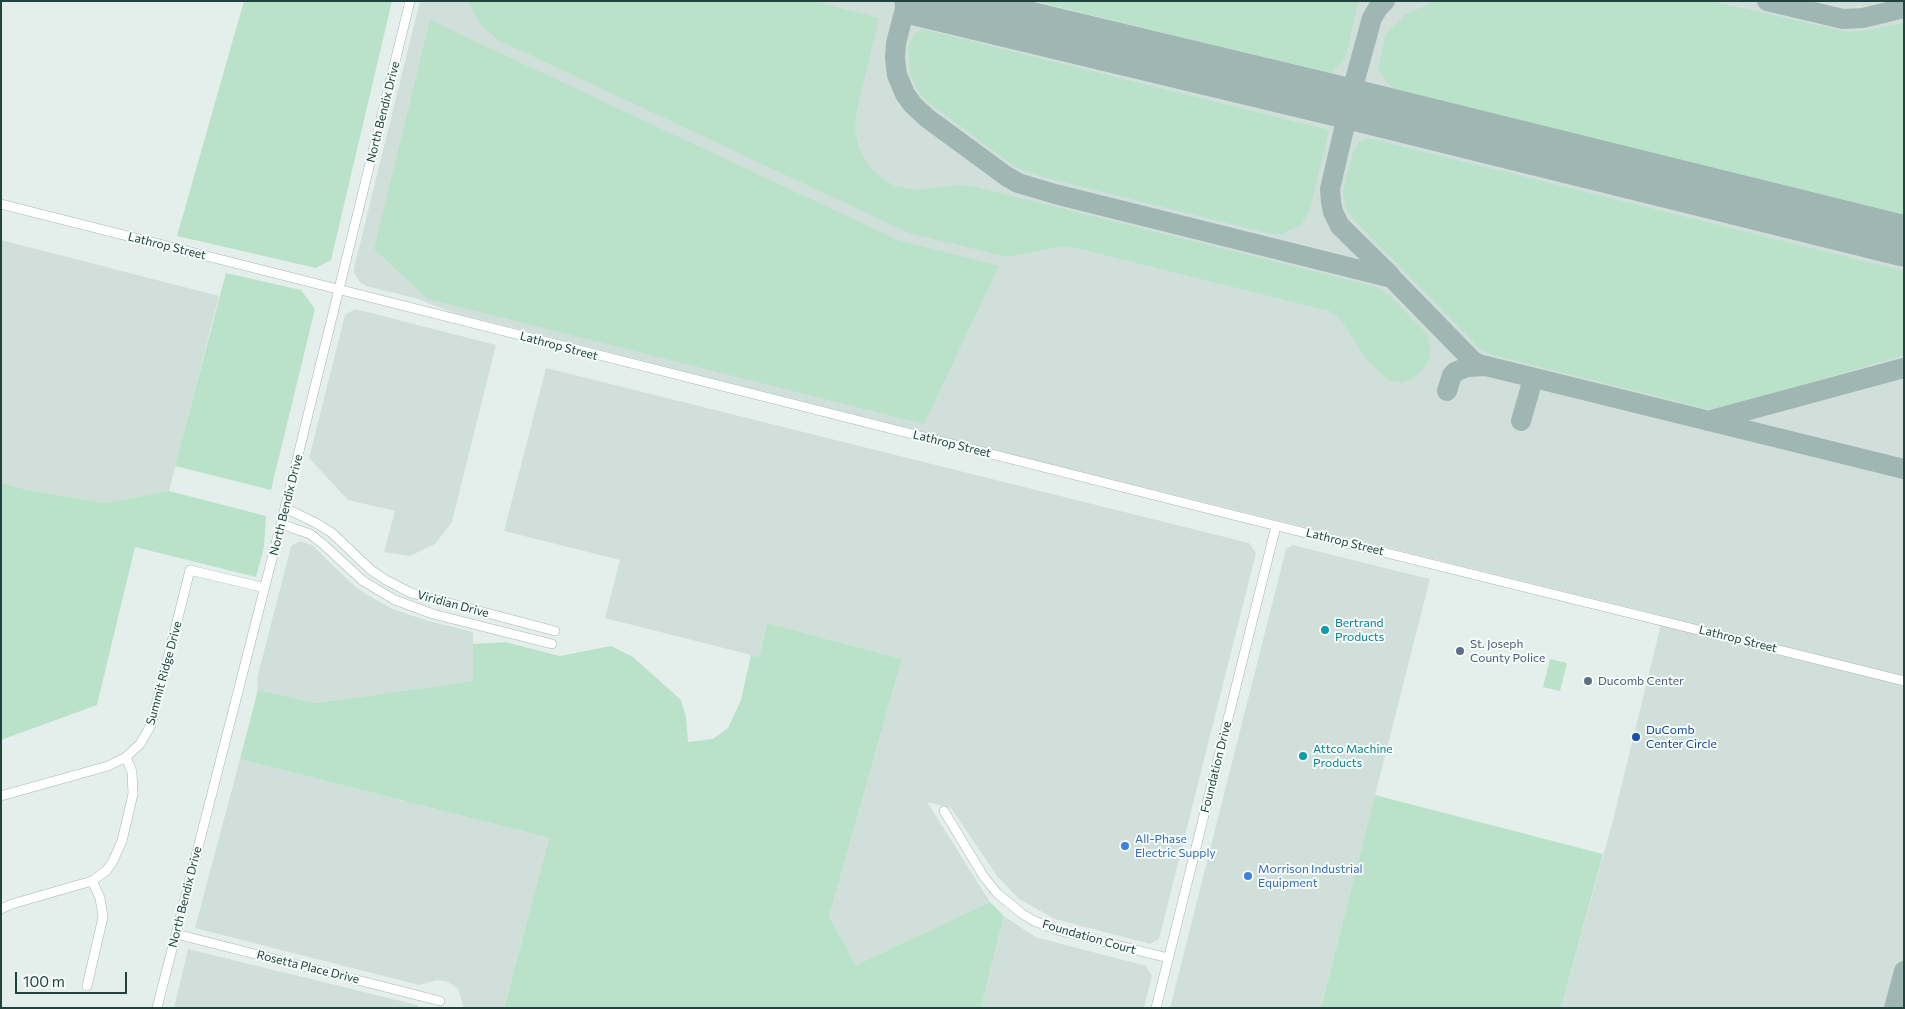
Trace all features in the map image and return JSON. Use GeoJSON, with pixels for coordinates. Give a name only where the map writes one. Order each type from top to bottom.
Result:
{"type":"FeatureCollection","features":[{"type":"Feature","properties":{"kind":"street","name":"North Bendix Drive"},"geometry":{"type":"LineString","coordinates":[[157,1008],[265,588],[410,1]]}},
{"type":"Feature","properties":{"kind":"street","name":"Lathrop Street"},"geometry":{"type":"LineString","coordinates":[[1,204],[1276,526],[1904,681]]}},
{"type":"Feature","properties":{"kind":"street","name":"Viridian Drive"},"geometry":{"type":"LineString","coordinates":[[285,508],[324,528],[371,570],[411,593],[556,631]]}},
{"type":"Feature","properties":{"kind":"street","name":"Viridian Drive"},"geometry":{"type":"LineString","coordinates":[[281,524],[310,534],[363,581],[395,600],[432,614],[552,644]]}},
{"type":"Feature","properties":{"kind":"street","name":"Foundation Drive"},"geometry":{"type":"LineString","coordinates":[[1156,1008],[1276,526]]}},
{"type":"Feature","properties":{"kind":"street","name":"Summit Ridge Drive"},"geometry":{"type":"LineString","coordinates":[[1,796],[108,766],[126,757],[140,744],[151,725],[190,570],[265,588]]}},
{"type":"Feature","properties":{"kind":"street"},"geometry":{"type":"LineString","coordinates":[[1,909],[12,904],[92,881],[106,871],[112,863],[122,840],[134,786],[132,772],[126,757]]}},
{"type":"Feature","properties":{"kind":"street","name":"Foundation Court"},"geometry":{"type":"LineString","coordinates":[[944,811],[984,877],[997,893],[1021,913],[1034,921],[1061,931],[1168,958]]}},
{"type":"Feature","properties":{"kind":"street"},"geometry":{"type":"LineString","coordinates":[[87,986],[103,917],[100,898],[92,881]]}},
{"type":"Feature","properties":{"kind":"street","name":"Rosetta Place Drive"},"geometry":{"type":"LineString","coordinates":[[176,934],[440,1001]]}},
{"type":"Feature","properties":{"kind":"shaded area"},"geometry":{"type":"Polygon","coordinates":[[[420,1],[1904,1],[1904,1008],[1561,1008],[1613,820],[1663,616],[1030,459],[451,312],[418,299],[366,286],[360,282],[354,273],[354,268],[420,1]]]}},
{"type":"Feature","properties":{"kind":"shaded area"},"geometry":{"type":"Polygon","coordinates":[[[1,240],[219,296],[169,491],[105,503],[28,490],[1,483],[1,240]]]}},
{"type":"Feature","properties":{"kind":"shaded area"},"geometry":{"type":"Polygon","coordinates":[[[355,309],[496,345],[452,522],[435,544],[410,556],[384,552],[395,511],[348,500],[309,458],[345,315],[355,309]]]}},
{"type":"Feature","properties":{"kind":"shaded area"},"geometry":{"type":"Polygon","coordinates":[[[546,368],[1249,543],[1256,553],[1159,939],[1150,944],[1055,919],[1019,899],[997,876],[951,808],[927,802],[990,902],[856,965],[829,917],[902,659],[767,623],[759,657],[605,618],[620,560],[504,531],[546,368]]]}},
{"type":"Feature","properties":{"kind":"shaded area"},"geometry":{"type":"Polygon","coordinates":[[[300,541],[312,545],[351,583],[367,595],[393,609],[425,620],[473,632],[473,681],[316,703],[258,690],[257,679],[291,546],[300,541]]]}},
{"type":"Feature","properties":{"kind":"shaded area"},"geometry":{"type":"Polygon","coordinates":[[[1293,545],[1430,579],[1321,1008],[1170,1008],[1286,549],[1293,545]]]}},
{"type":"Feature","properties":{"kind":"shaded area"},"geometry":{"type":"Polygon","coordinates":[[[240,759],[549,838],[504,1008],[462,1008],[463,1005],[458,989],[448,982],[437,980],[419,985],[195,928],[240,759]]]}},
{"type":"Feature","properties":{"kind":"shaded area"},"geometry":{"type":"Polygon","coordinates":[[[1004,916],[1035,937],[1146,966],[1152,976],[1144,1008],[981,1008],[1004,916]]]}},
{"type":"Feature","properties":{"kind":"shaded area"},"geometry":{"type":"Polygon","coordinates":[[[188,949],[417,1005],[419,1008],[174,1008],[188,949]]]}},
{"type":"Feature","properties":{"kind":"green space"},"geometry":{"type":"Polygon","coordinates":[[[244,1],[392,1],[331,260],[316,268],[177,236],[244,1]]]}},
{"type":"Feature","properties":{"kind":"green space"},"geometry":{"type":"Polygon","coordinates":[[[468,1],[812,1],[879,18],[856,114],[855,131],[859,148],[867,162],[872,170],[886,181],[896,186],[915,190],[958,185],[972,186],[1376,287],[1389,295],[1427,334],[1431,351],[1428,362],[1421,372],[1410,380],[1402,383],[1388,380],[1367,360],[1345,326],[1330,311],[1076,248],[1054,248],[1007,257],[909,233],[498,40],[480,24],[468,1]]]}},
{"type":"Feature","properties":{"kind":"green space"},"geometry":{"type":"Polygon","coordinates":[[[1035,1],[1359,1],[1345,59],[1331,74],[1035,1]]]}},
{"type":"Feature","properties":{"kind":"green space"},"geometry":{"type":"Polygon","coordinates":[[[1436,1],[1712,1],[1847,32],[1863,31],[1904,23],[1904,216],[1392,88],[1378,70],[1386,34],[1406,14],[1436,1]]]}},
{"type":"Feature","properties":{"kind":"green space"},"geometry":{"type":"Polygon","coordinates":[[[430,20],[898,240],[999,266],[924,424],[428,299],[374,249],[430,20]]]}},
{"type":"Feature","properties":{"kind":"green space"},"geometry":{"type":"Polygon","coordinates":[[[922,29],[1329,130],[1310,209],[1302,224],[1282,234],[1271,234],[1046,178],[1015,167],[923,98],[910,76],[908,47],[914,34],[922,29]]]}},
{"type":"Feature","properties":{"kind":"green space"},"geometry":{"type":"Polygon","coordinates":[[[1368,138],[1904,271],[1904,355],[1715,411],[1492,355],[1479,348],[1354,220],[1345,206],[1343,192],[1353,152],[1359,142],[1368,138]]]}},
{"type":"Feature","properties":{"kind":"green space"},"geometry":{"type":"Polygon","coordinates":[[[226,273],[301,290],[315,309],[271,490],[175,466],[226,273]]]}},
{"type":"Feature","properties":{"kind":"green space"},"geometry":{"type":"Polygon","coordinates":[[[1,483],[28,490],[105,503],[169,491],[266,516],[264,547],[256,577],[135,547],[97,705],[1,740],[1,483]]]}},
{"type":"Feature","properties":{"kind":"green space"},"geometry":{"type":"Polygon","coordinates":[[[767,623],[902,659],[829,917],[856,965],[990,902],[1004,916],[981,1008],[504,1008],[549,838],[240,759],[258,690],[316,703],[473,681],[473,644],[505,642],[560,656],[611,646],[633,657],[681,700],[686,717],[688,742],[713,739],[728,728],[741,700],[751,655],[759,657],[767,623]]]}},
{"type":"Feature","properties":{"kind":"green space"},"geometry":{"type":"Polygon","coordinates":[[[1550,659],[1567,663],[1560,691],[1543,687],[1550,659]]]}},
{"type":"Feature","properties":{"kind":"green space"},"geometry":{"type":"Polygon","coordinates":[[[1375,795],[1603,854],[1561,1008],[1321,1008],[1375,795]]]}},
{"type":"Feature","properties":{"kind":"taxiway"},"geometry":{"type":"LineString","coordinates":[[907,1],[896,43],[895,59],[897,75],[905,94],[913,105],[927,118],[1018,183],[1055,194],[1392,278],[1478,364],[1904,469]]}},
{"type":"Feature","properties":{"kind":"taxiway"},"geometry":{"type":"LineString","coordinates":[[1379,111],[1360,99],[1353,87],[1372,18],[1385,1]]}},
{"type":"Feature","properties":{"kind":"taxiway"},"geometry":{"type":"LineString","coordinates":[[1767,1],[1843,19],[1863,18],[1904,8]]}},
{"type":"Feature","properties":{"kind":"taxiway"},"geometry":{"type":"LineString","coordinates":[[1379,111],[1357,116],[1349,120],[1344,129],[1330,189],[1333,212],[1340,226],[1391,276]]}},
{"type":"Feature","properties":{"kind":"taxiway"},"geometry":{"type":"LineString","coordinates":[[1447,391],[1452,375],[1455,372],[1467,367],[1485,366]]}},
{"type":"Feature","properties":{"kind":"taxiway"},"geometry":{"type":"LineString","coordinates":[[1708,421],[1904,368]]}},
{"type":"Feature","properties":{"kind":"taxiway"},"geometry":{"type":"LineString","coordinates":[[1521,421],[1533,379]]}},
{"type":"Feature","properties":{"kind":"taxiway"},"geometry":{"type":"LineString","coordinates":[[1894,1008],[1904,971]]}},
{"type":"Feature","properties":{"kind":"runway"},"geometry":{"type":"LineString","coordinates":[[920,1],[1350,104],[1904,241]]}},
{"type":"Feature","properties":{"kind":"place","name":"Bertrand Products"},"geometry":{"type":"Point","coordinates":[1325,630]}},
{"type":"Feature","properties":{"kind":"place","name":"St. Joseph County Police"},"geometry":{"type":"Point","coordinates":[1460,651]}},
{"type":"Feature","properties":{"kind":"place","name":"Ducomb Center"},"geometry":{"type":"Point","coordinates":[1588,681]}},
{"type":"Feature","properties":{"kind":"place","name":"DuComb Center Circle"},"geometry":{"type":"Point","coordinates":[1636,737]}},
{"type":"Feature","properties":{"kind":"place","name":"Attco Machine Products"},"geometry":{"type":"Point","coordinates":[1303,756]}},
{"type":"Feature","properties":{"kind":"place","name":"All-Phase Electric Supply"},"geometry":{"type":"Point","coordinates":[1125,846]}},
{"type":"Feature","properties":{"kind":"place","name":"Morrison Industrial Equipment"},"geometry":{"type":"Point","coordinates":[1248,876]}}]}
